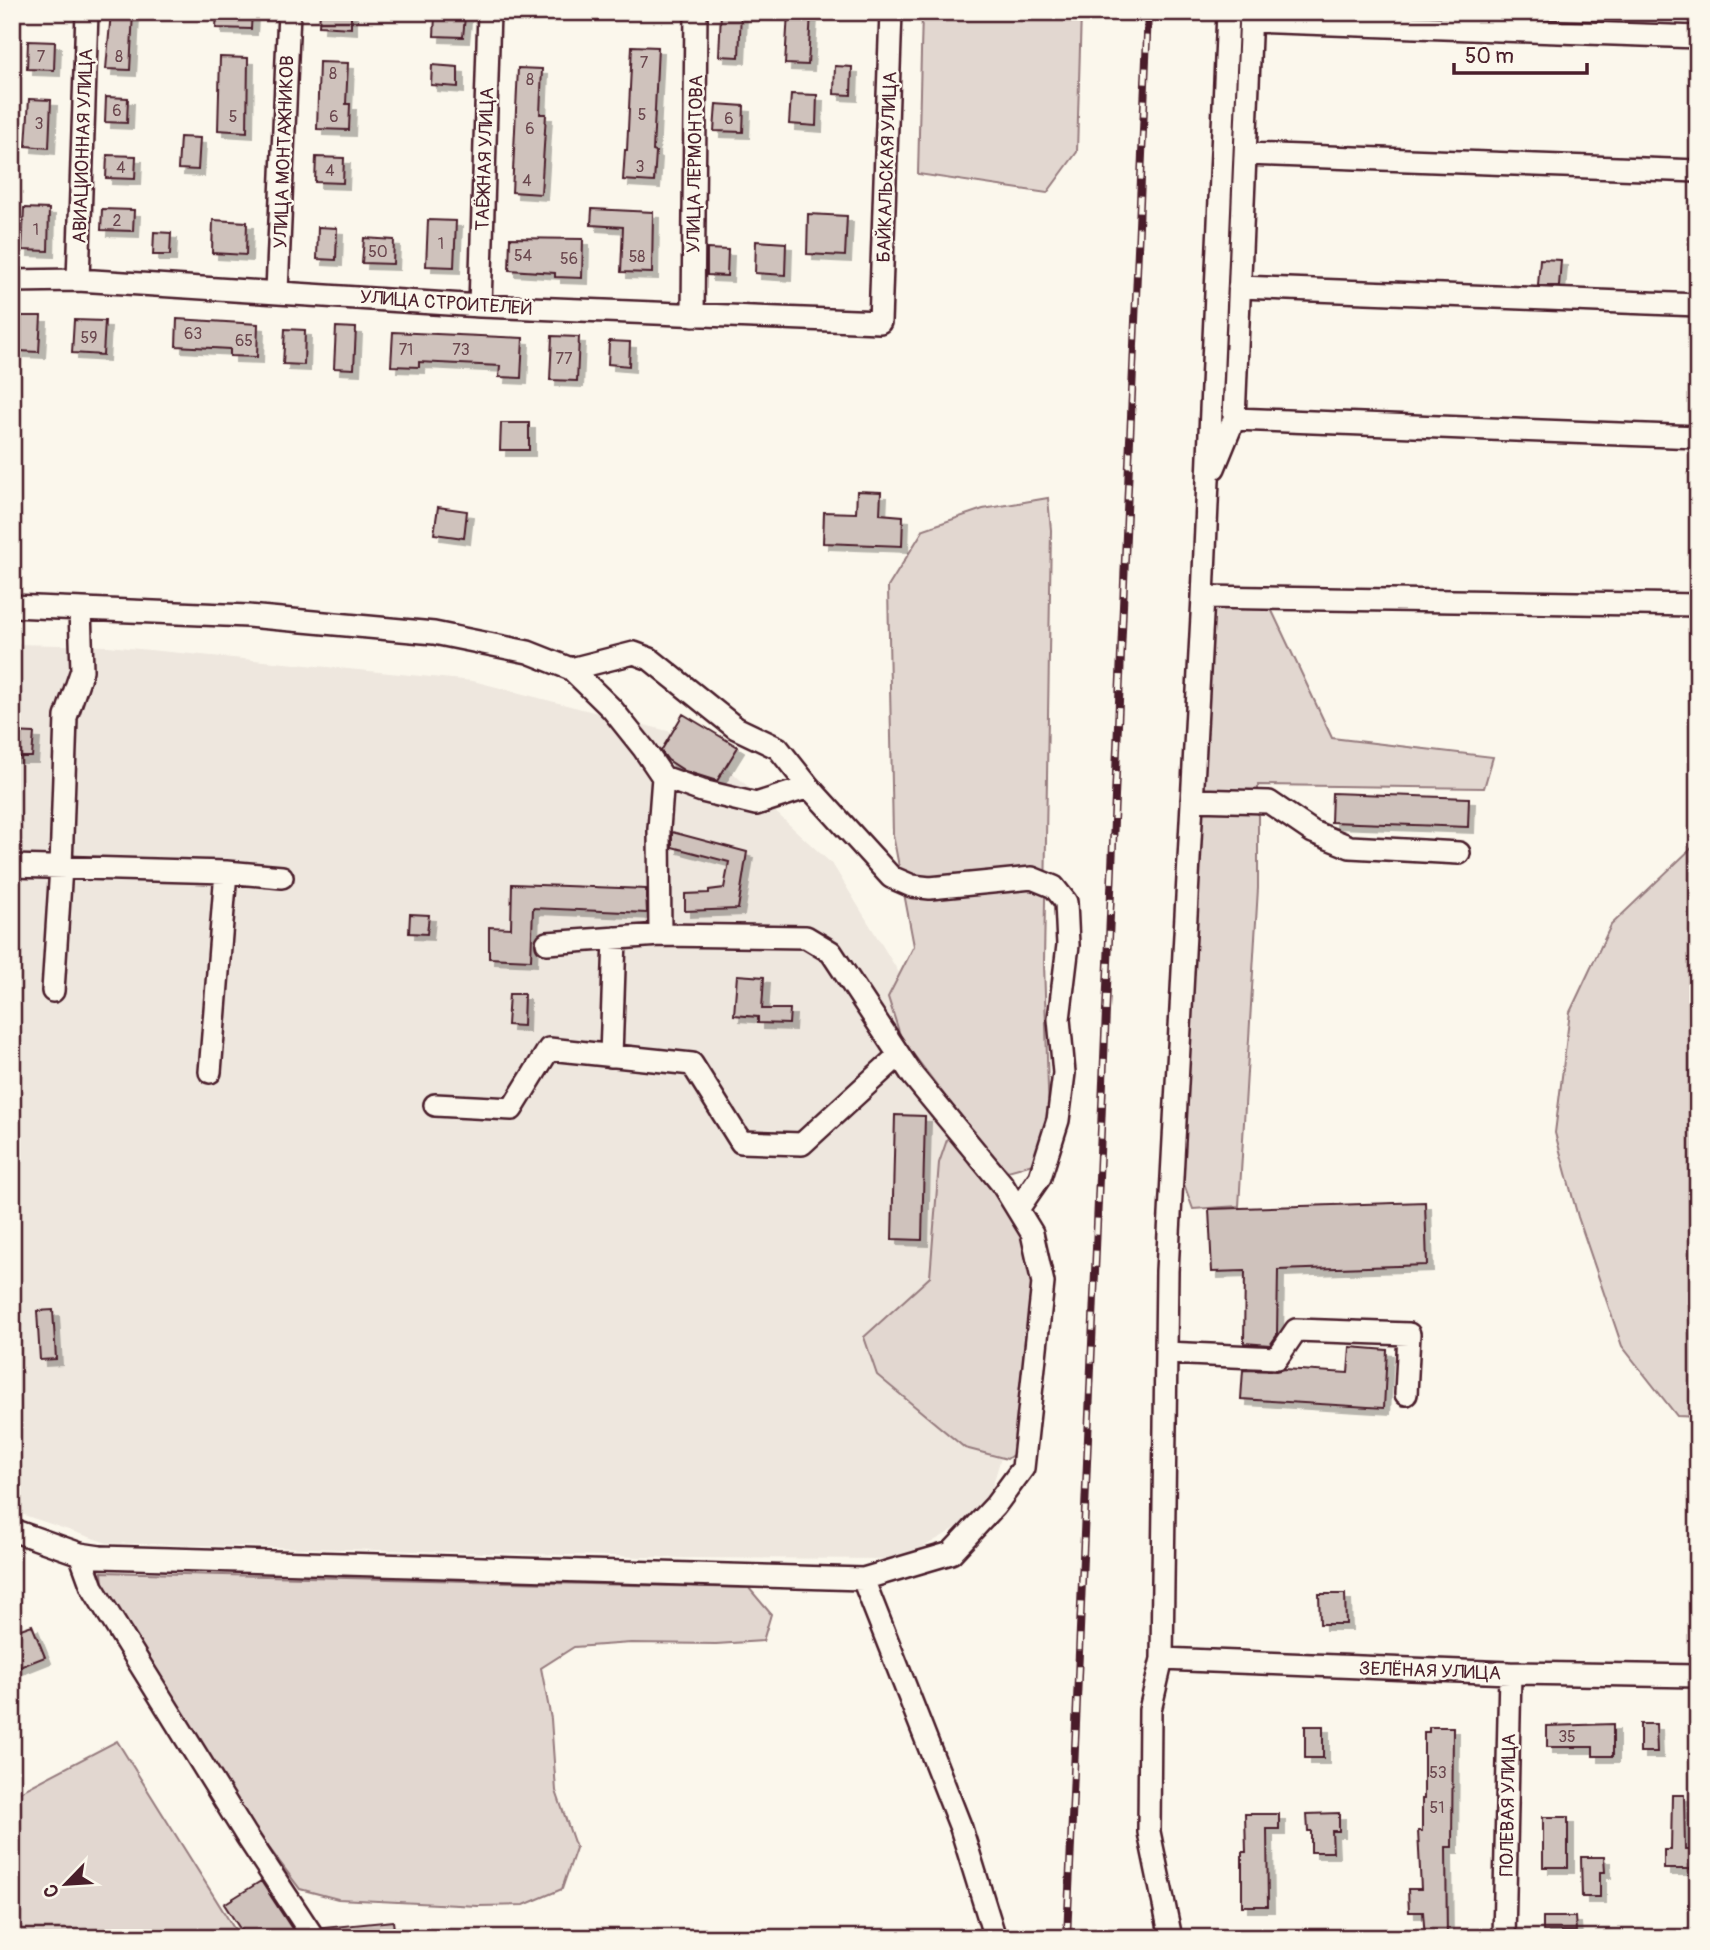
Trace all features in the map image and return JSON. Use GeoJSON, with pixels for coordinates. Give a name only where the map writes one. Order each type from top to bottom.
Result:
{"type":"FeatureCollection","features":[{"type":"Feature","properties":{"kind":"street","name":"АВИАЦИОННАЯ УЛИЦА"},"geometry":{"type":"LineString","coordinates":[[78,279],[87,12]]}},
{"type":"Feature","properties":{"kind":"street","name":"УЛИЦА МОНТАЖНИКОВ"},"geometry":{"type":"LineString","coordinates":[[277,291],[289,12]]}},
{"type":"Feature","properties":{"kind":"street","name":"ТАЁЖНАЯ УЛИЦА"},"geometry":{"type":"LineString","coordinates":[[480,306],[489,12]]}},
{"type":"Feature","properties":{"kind":"street","name":"УЛИЦА ЛЕРМОНТОВА"},"geometry":{"type":"LineString","coordinates":[[693,315],[696,12]]}},
{"type":"Feature","properties":{"kind":"street","name":"БАЙКАЛЬСКАЯ УЛИЦА"},"geometry":{"type":"LineString","coordinates":[[880,321],[891,12]]}},
{"type":"Feature","properties":{"kind":"street"},"geometry":{"type":"LineString","coordinates":[[1171,1938],[1149,1832],[1150,1710],[1163,1659],[1166,1353],[1172,1152],[1203,597],[1228,12]]}},
{"type":"Feature","properties":{"kind":"street"},"geometry":{"type":"LineString","coordinates":[[1208,482],[1234,419],[1251,17],[1698,37]]}},
{"type":"Feature","properties":{"kind":"street"},"geometry":{"type":"LineString","coordinates":[[1246,154],[1698,171]]}},
{"type":"Feature","properties":{"kind":"street","name":"УЛИЦА СТРОИТЕЛЕЙ"},"geometry":{"type":"LineString","coordinates":[[12,281],[78,279],[480,306],[880,321]]}},
{"type":"Feature","properties":{"kind":"street"},"geometry":{"type":"LineString","coordinates":[[1239,287],[1698,305]]}},
{"type":"Feature","properties":{"kind":"street"},"geometry":{"type":"LineString","coordinates":[[1234,419],[1698,437]]}},
{"type":"Feature","properties":{"kind":"street"},"geometry":{"type":"LineString","coordinates":[[1203,597],[1698,605]]}},
{"type":"Feature","properties":{"kind":"street"},"geometry":{"type":"LineString","coordinates":[[12,606],[248,616],[435,633],[528,652],[571,669],[612,709],[663,777],[702,791],[756,804],[809,786]]}},
{"type":"Feature","properties":{"kind":"street"},"geometry":{"type":"LineString","coordinates":[[53,991],[61,867],[66,717],[82,670],[80,609]]}},
{"type":"Feature","properties":{"kind":"street"},"geometry":{"type":"LineString","coordinates":[[571,669],[634,653],[650,659],[736,728],[778,748],[891,877],[912,886],[930,888],[1032,878],[1054,887],[1066,902],[1068,945],[1059,1019],[1064,1073],[1058,1120],[1040,1178],[1018,1209]]}},
{"type":"Feature","properties":{"kind":"street"},"geometry":{"type":"LineString","coordinates":[[660,935],[659,829],[663,777]]}},
{"type":"Feature","properties":{"kind":"street"},"geometry":{"type":"LineString","coordinates":[[1192,800],[1269,802],[1313,832],[1350,847],[1459,853]]}},
{"type":"Feature","properties":{"kind":"street"},"geometry":{"type":"LineString","coordinates":[[12,866],[226,872],[282,877]]}},
{"type":"Feature","properties":{"kind":"street"},"geometry":{"type":"LineString","coordinates":[[210,1072],[226,872]]}},
{"type":"Feature","properties":{"kind":"street"},"geometry":{"type":"LineString","coordinates":[[12,1530],[80,1554],[100,1558],[863,1578],[951,1553],[995,1506],[1023,1468],[1043,1283],[1032,1233],[1002,1184],[913,1076],[831,952],[806,937],[660,935],[547,943]]}},
{"type":"Feature","properties":{"kind":"street"},"geometry":{"type":"LineString","coordinates":[[611,1056],[615,938]]}},
{"type":"Feature","properties":{"kind":"street"},"geometry":{"type":"LineString","coordinates":[[435,1105],[512,1109],[549,1049],[692,1064],[741,1142],[802,1144],[899,1055]]}},
{"type":"Feature","properties":{"kind":"street"},"geometry":{"type":"LineString","coordinates":[[1166,1353],[1278,1358],[1296,1330],[1409,1334],[1406,1394]]}},
{"type":"Feature","properties":{"kind":"street"},"geometry":{"type":"LineString","coordinates":[[80,1554],[92,1587],[246,1835],[314,1938]]}},
{"type":"Feature","properties":{"kind":"street"},"geometry":{"type":"LineString","coordinates":[[863,1578],[961,1828],[995,1938]]}},
{"type":"Feature","properties":{"kind":"street","name":"ЗЕЛЁНАЯ УЛИЦА"},"geometry":{"type":"LineString","coordinates":[[1163,1659],[1510,1673],[1698,1676]]}},
{"type":"Feature","properties":{"kind":"street","name":"ПОЛЕВАЯ УЛИЦА"},"geometry":{"type":"LineString","coordinates":[[1504,1938],[1510,1673]]}},
{"type":"Feature","properties":{"kind":"shaded area"},"geometry":{"type":"Polygon","coordinates":[[[922,12],[1081,12],[1077,152],[1047,193],[918,174],[922,12]]]}},
{"type":"Feature","properties":{"kind":"shaded area"},"geometry":{"type":"Polygon","coordinates":[[[1048,498],[1051,530],[1044,963],[1049,1120],[1040,1162],[1008,1171],[983,1146],[901,1038],[888,997],[914,946],[893,835],[888,587],[924,529],[983,509],[1048,498]]]}},
{"type":"Feature","properties":{"kind":"shaded area"},"geometry":{"type":"Polygon","coordinates":[[[1227,595],[1265,596],[1332,738],[1493,757],[1484,788],[1258,785],[1258,888],[1239,1206],[1193,1209],[1172,1151],[1208,610],[1227,595]]]}},
{"type":"Feature","properties":{"kind":"shaded area"},"geometry":{"type":"Polygon","coordinates":[[[12,644],[108,646],[473,681],[695,738],[833,865],[964,1079],[1019,1208],[1021,1391],[985,1511],[903,1559],[686,1558],[107,1543],[12,1511],[12,644]]]}},
{"type":"Feature","properties":{"kind":"shaded area"},"geometry":{"type":"Polygon","coordinates":[[[1698,842],[1698,1417],[1677,1416],[1622,1346],[1578,1217],[1555,1133],[1570,1012],[1611,925],[1698,842]]]}},
{"type":"Feature","properties":{"kind":"shaded area"},"geometry":{"type":"Polygon","coordinates":[[[949,1134],[1037,1251],[1033,1440],[1007,1459],[965,1448],[877,1375],[864,1337],[930,1277],[939,1163],[949,1134]]]}},
{"type":"Feature","properties":{"kind":"shaded area"},"geometry":{"type":"Polygon","coordinates":[[[102,1572],[749,1588],[771,1614],[763,1641],[716,1644],[631,1643],[574,1647],[541,1668],[551,1719],[556,1791],[576,1848],[562,1889],[524,1905],[478,1906],[338,1899],[300,1889],[230,1796],[104,1595],[102,1572]]]}},
{"type":"Feature","properties":{"kind":"shaded area"},"geometry":{"type":"Polygon","coordinates":[[[117,1741],[240,1938],[12,1938],[12,1796],[117,1741]]]}},
{"type":"Feature","properties":{"kind":"building"},"geometry":{"type":"Polygon","coordinates":[[[111,12],[133,12],[130,70],[106,69],[111,12]]]}},
{"type":"Feature","properties":{"kind":"building"},"geometry":{"type":"Polygon","coordinates":[[[217,12],[252,12],[251,29],[216,28],[217,12]]]}},
{"type":"Feature","properties":{"kind":"building"},"geometry":{"type":"Polygon","coordinates":[[[320,12],[351,12],[351,28],[319,26],[320,12]]]}},
{"type":"Feature","properties":{"kind":"building"},"geometry":{"type":"Polygon","coordinates":[[[721,12],[741,12],[739,57],[719,56],[721,12]]]}},
{"type":"Feature","properties":{"kind":"building"},"geometry":{"type":"Polygon","coordinates":[[[788,12],[811,12],[808,65],[785,64],[788,12]]]}},
{"type":"Feature","properties":{"kind":"building"},"geometry":{"type":"Polygon","coordinates":[[[435,16],[465,17],[463,37],[434,36],[435,16]]]}},
{"type":"Feature","properties":{"kind":"building"},"geometry":{"type":"Polygon","coordinates":[[[28,41],[55,42],[54,70],[27,69],[28,41]]]}},
{"type":"Feature","properties":{"kind":"building"},"geometry":{"type":"Polygon","coordinates":[[[632,46],[658,47],[654,182],[623,180],[632,46]]]}},
{"type":"Feature","properties":{"kind":"building"},"geometry":{"type":"Polygon","coordinates":[[[220,57],[248,58],[247,132],[218,130],[220,57]]]}},
{"type":"Feature","properties":{"kind":"building"},"geometry":{"type":"Polygon","coordinates":[[[319,62],[348,63],[346,104],[350,104],[349,130],[317,129],[319,62]]]}},
{"type":"Feature","properties":{"kind":"building"},"geometry":{"type":"Polygon","coordinates":[[[432,65],[458,67],[458,87],[431,85],[432,65]]]}},
{"type":"Feature","properties":{"kind":"building"},"geometry":{"type":"Polygon","coordinates":[[[835,66],[852,67],[851,95],[834,94],[835,66]]]}},
{"type":"Feature","properties":{"kind":"building"},"geometry":{"type":"Polygon","coordinates":[[[518,68],[542,69],[540,114],[546,114],[541,194],[512,192],[518,68]]]}},
{"type":"Feature","properties":{"kind":"building"},"geometry":{"type":"Polygon","coordinates":[[[791,94],[817,95],[816,126],[789,124],[791,94]]]}},
{"type":"Feature","properties":{"kind":"building"},"geometry":{"type":"Polygon","coordinates":[[[106,97],[128,98],[127,123],[105,122],[106,97]]]}},
{"type":"Feature","properties":{"kind":"building"},"geometry":{"type":"Polygon","coordinates":[[[29,99],[51,100],[49,148],[26,146],[29,99]]]}},
{"type":"Feature","properties":{"kind":"building"},"geometry":{"type":"Polygon","coordinates":[[[716,104],[744,106],[743,132],[714,131],[716,104]]]}},
{"type":"Feature","properties":{"kind":"building"},"geometry":{"type":"Polygon","coordinates":[[[180,137],[200,138],[198,170],[178,169],[180,137]]]}},
{"type":"Feature","properties":{"kind":"building"},"geometry":{"type":"Polygon","coordinates":[[[107,155],[136,156],[135,179],[106,178],[107,155]]]}},
{"type":"Feature","properties":{"kind":"building"},"geometry":{"type":"Polygon","coordinates":[[[316,157],[344,158],[343,183],[315,182],[316,157]]]}},
{"type":"Feature","properties":{"kind":"building"},"geometry":{"type":"Polygon","coordinates":[[[24,208],[49,209],[48,251],[22,250],[24,208]]]}},
{"type":"Feature","properties":{"kind":"building"},"geometry":{"type":"Polygon","coordinates":[[[102,209],[134,210],[133,231],[101,230],[102,209]]]}},
{"type":"Feature","properties":{"kind":"building"},"geometry":{"type":"Polygon","coordinates":[[[592,209],[653,212],[652,273],[621,272],[623,227],[591,225],[592,209]]]}},
{"type":"Feature","properties":{"kind":"building"},"geometry":{"type":"Polygon","coordinates":[[[808,214],[847,216],[845,256],[807,254],[808,214]]]}},
{"type":"Feature","properties":{"kind":"building"},"geometry":{"type":"Polygon","coordinates":[[[213,220],[247,222],[246,255],[212,253],[213,220]]]}},
{"type":"Feature","properties":{"kind":"building"},"geometry":{"type":"Polygon","coordinates":[[[428,220],[456,221],[454,267],[426,266],[428,220]]]}},
{"type":"Feature","properties":{"kind":"building"},"geometry":{"type":"Polygon","coordinates":[[[318,227],[337,228],[336,260],[317,259],[318,227]]]}},
{"type":"Feature","properties":{"kind":"building"},"geometry":{"type":"Polygon","coordinates":[[[154,232],[171,233],[170,255],[153,255],[154,232]]]}},
{"type":"Feature","properties":{"kind":"building"},"geometry":{"type":"Polygon","coordinates":[[[364,238],[394,240],[393,264],[362,263],[364,238]]]}},
{"type":"Feature","properties":{"kind":"building"},"geometry":{"type":"Polygon","coordinates":[[[510,238],[583,239],[582,278],[509,270],[510,238]]]}},
{"type":"Feature","properties":{"kind":"building"},"geometry":{"type":"Polygon","coordinates":[[[756,241],[786,243],[785,275],[755,273],[756,241]]]}},
{"type":"Feature","properties":{"kind":"building"},"geometry":{"type":"Polygon","coordinates":[[[707,249],[728,250],[727,276],[707,275],[707,249]]]}},
{"type":"Feature","properties":{"kind":"building"},"geometry":{"type":"Polygon","coordinates":[[[1540,259],[1561,260],[1559,286],[1538,286],[1540,259]]]}},
{"type":"Feature","properties":{"kind":"building"},"geometry":{"type":"Polygon","coordinates":[[[19,316],[41,316],[39,352],[18,351],[19,316]]]}},
{"type":"Feature","properties":{"kind":"building"},"geometry":{"type":"Polygon","coordinates":[[[177,319],[258,324],[257,357],[230,356],[230,349],[176,346],[177,319]]]}},
{"type":"Feature","properties":{"kind":"building"},"geometry":{"type":"Polygon","coordinates":[[[74,320],[105,321],[103,355],[72,353],[74,320]]]}},
{"type":"Feature","properties":{"kind":"building"},"geometry":{"type":"Polygon","coordinates":[[[336,327],[356,328],[354,369],[334,368],[336,327]]]}},
{"type":"Feature","properties":{"kind":"building"},"geometry":{"type":"Polygon","coordinates":[[[285,329],[305,330],[304,365],[283,364],[285,329]]]}},
{"type":"Feature","properties":{"kind":"building"},"geometry":{"type":"Polygon","coordinates":[[[393,332],[523,338],[521,378],[499,377],[500,366],[419,362],[419,367],[391,366],[393,332]]]}},
{"type":"Feature","properties":{"kind":"building"},"geometry":{"type":"Polygon","coordinates":[[[552,336],[579,337],[577,381],[550,380],[552,336]]]}},
{"type":"Feature","properties":{"kind":"building"},"geometry":{"type":"Polygon","coordinates":[[[609,341],[630,342],[629,366],[608,364],[609,341]]]}},
{"type":"Feature","properties":{"kind":"building"},"geometry":{"type":"Polygon","coordinates":[[[501,423],[529,423],[529,450],[500,450],[501,423]]]}},
{"type":"Feature","properties":{"kind":"building"},"geometry":{"type":"Polygon","coordinates":[[[857,491],[881,492],[880,514],[903,516],[902,546],[823,543],[824,512],[856,513],[857,491]]]}},
{"type":"Feature","properties":{"kind":"building"},"geometry":{"type":"Polygon","coordinates":[[[438,507],[467,511],[464,538],[434,534],[438,507]]]}},
{"type":"Feature","properties":{"kind":"building"},"geometry":{"type":"Polygon","coordinates":[[[683,714],[738,747],[717,781],[685,771],[668,760],[661,751],[683,714]]]}},
{"type":"Feature","properties":{"kind":"building"},"geometry":{"type":"Polygon","coordinates":[[[12,732],[34,733],[32,757],[12,757],[12,732]]]}},
{"type":"Feature","properties":{"kind":"building"},"geometry":{"type":"Polygon","coordinates":[[[1332,793],[1469,798],[1468,827],[1331,822],[1332,793]]]}},
{"type":"Feature","properties":{"kind":"building"},"geometry":{"type":"Polygon","coordinates":[[[672,832],[747,852],[738,909],[685,911],[685,894],[709,893],[709,890],[724,888],[729,862],[672,847],[672,832]]]}},
{"type":"Feature","properties":{"kind":"building"},"geometry":{"type":"Polygon","coordinates":[[[512,884],[646,889],[647,913],[533,908],[531,960],[489,958],[489,927],[511,928],[512,884]]]}},
{"type":"Feature","properties":{"kind":"building"},"geometry":{"type":"Polygon","coordinates":[[[410,914],[429,915],[427,934],[409,933],[410,914]]]}},
{"type":"Feature","properties":{"kind":"building"},"geometry":{"type":"Polygon","coordinates":[[[737,975],[764,977],[762,1009],[790,1009],[789,1024],[758,1023],[758,1017],[734,1015],[737,975]]]}},
{"type":"Feature","properties":{"kind":"building"},"geometry":{"type":"Polygon","coordinates":[[[509,994],[524,994],[523,1026],[507,1025],[509,994]]]}},
{"type":"Feature","properties":{"kind":"building"},"geometry":{"type":"Polygon","coordinates":[[[895,1115],[925,1116],[922,1240],[892,1239],[895,1115]]]}},
{"type":"Feature","properties":{"kind":"building"},"geometry":{"type":"Polygon","coordinates":[[[1425,1202],[1427,1265],[1278,1270],[1277,1335],[1270,1345],[1244,1343],[1245,1271],[1212,1272],[1209,1209],[1425,1202]]]}},
{"type":"Feature","properties":{"kind":"building"},"geometry":{"type":"Polygon","coordinates":[[[53,1310],[56,1359],[40,1360],[37,1311],[53,1310]]]}},
{"type":"Feature","properties":{"kind":"building"},"geometry":{"type":"Polygon","coordinates":[[[1350,1347],[1387,1350],[1384,1408],[1241,1399],[1243,1370],[1284,1369],[1348,1373],[1350,1347]]]}},
{"type":"Feature","properties":{"kind":"building"},"geometry":{"type":"Polygon","coordinates":[[[1319,1594],[1345,1594],[1346,1624],[1320,1624],[1319,1594]]]}},
{"type":"Feature","properties":{"kind":"building"},"geometry":{"type":"Polygon","coordinates":[[[32,1625],[45,1657],[12,1670],[12,1632],[32,1625]]]}},
{"type":"Feature","properties":{"kind":"building"},"geometry":{"type":"Polygon","coordinates":[[[1613,1724],[1613,1756],[1593,1756],[1593,1747],[1547,1747],[1547,1726],[1613,1724]]]}},
{"type":"Feature","properties":{"kind":"building"},"geometry":{"type":"Polygon","coordinates":[[[1640,1724],[1656,1724],[1657,1752],[1640,1752],[1640,1724]]]}},
{"type":"Feature","properties":{"kind":"building"},"geometry":{"type":"Polygon","coordinates":[[[1305,1726],[1323,1726],[1323,1758],[1305,1758],[1305,1726]]]}},
{"type":"Feature","properties":{"kind":"building"},"geometry":{"type":"Polygon","coordinates":[[[1429,1727],[1453,1727],[1452,1847],[1446,1847],[1447,1938],[1425,1938],[1423,1912],[1409,1912],[1408,1889],[1421,1889],[1418,1831],[1422,1831],[1424,1799],[1424,1732],[1429,1732],[1429,1727]]]}},
{"type":"Feature","properties":{"kind":"building"},"geometry":{"type":"Polygon","coordinates":[[[1672,1795],[1684,1795],[1685,1850],[1698,1850],[1698,1869],[1664,1869],[1664,1850],[1671,1850],[1672,1795]]]}},
{"type":"Feature","properties":{"kind":"building"},"geometry":{"type":"Polygon","coordinates":[[[1339,1813],[1339,1831],[1332,1831],[1333,1852],[1311,1852],[1311,1831],[1308,1831],[1307,1814],[1339,1813]]]}},
{"type":"Feature","properties":{"kind":"building"},"geometry":{"type":"Polygon","coordinates":[[[1245,1814],[1279,1814],[1279,1829],[1267,1829],[1268,1906],[1242,1906],[1242,1852],[1246,1852],[1245,1814]]]}},
{"type":"Feature","properties":{"kind":"building"},"geometry":{"type":"Polygon","coordinates":[[[1543,1817],[1568,1817],[1568,1867],[1543,1867],[1543,1817]]]}},
{"type":"Feature","properties":{"kind":"building"},"geometry":{"type":"Polygon","coordinates":[[[1581,1857],[1604,1857],[1605,1872],[1600,1872],[1600,1897],[1582,1897],[1581,1857]]]}},
{"type":"Feature","properties":{"kind":"building"},"geometry":{"type":"Polygon","coordinates":[[[261,1881],[298,1938],[246,1938],[224,1904],[261,1881]]]}},
{"type":"Feature","properties":{"kind":"building"},"geometry":{"type":"Polygon","coordinates":[[[1543,1917],[1575,1917],[1576,1931],[1543,1931],[1543,1917]]]}},
{"type":"Feature","properties":{"kind":"building"},"geometry":{"type":"Polygon","coordinates":[[[393,1921],[395,1938],[327,1938],[323,1928],[393,1921]]]}},
{"type":"Feature","properties":{"kind":"railway"},"geometry":{"type":"LineString","coordinates":[[1067,1938],[1148,12]]}}]}
